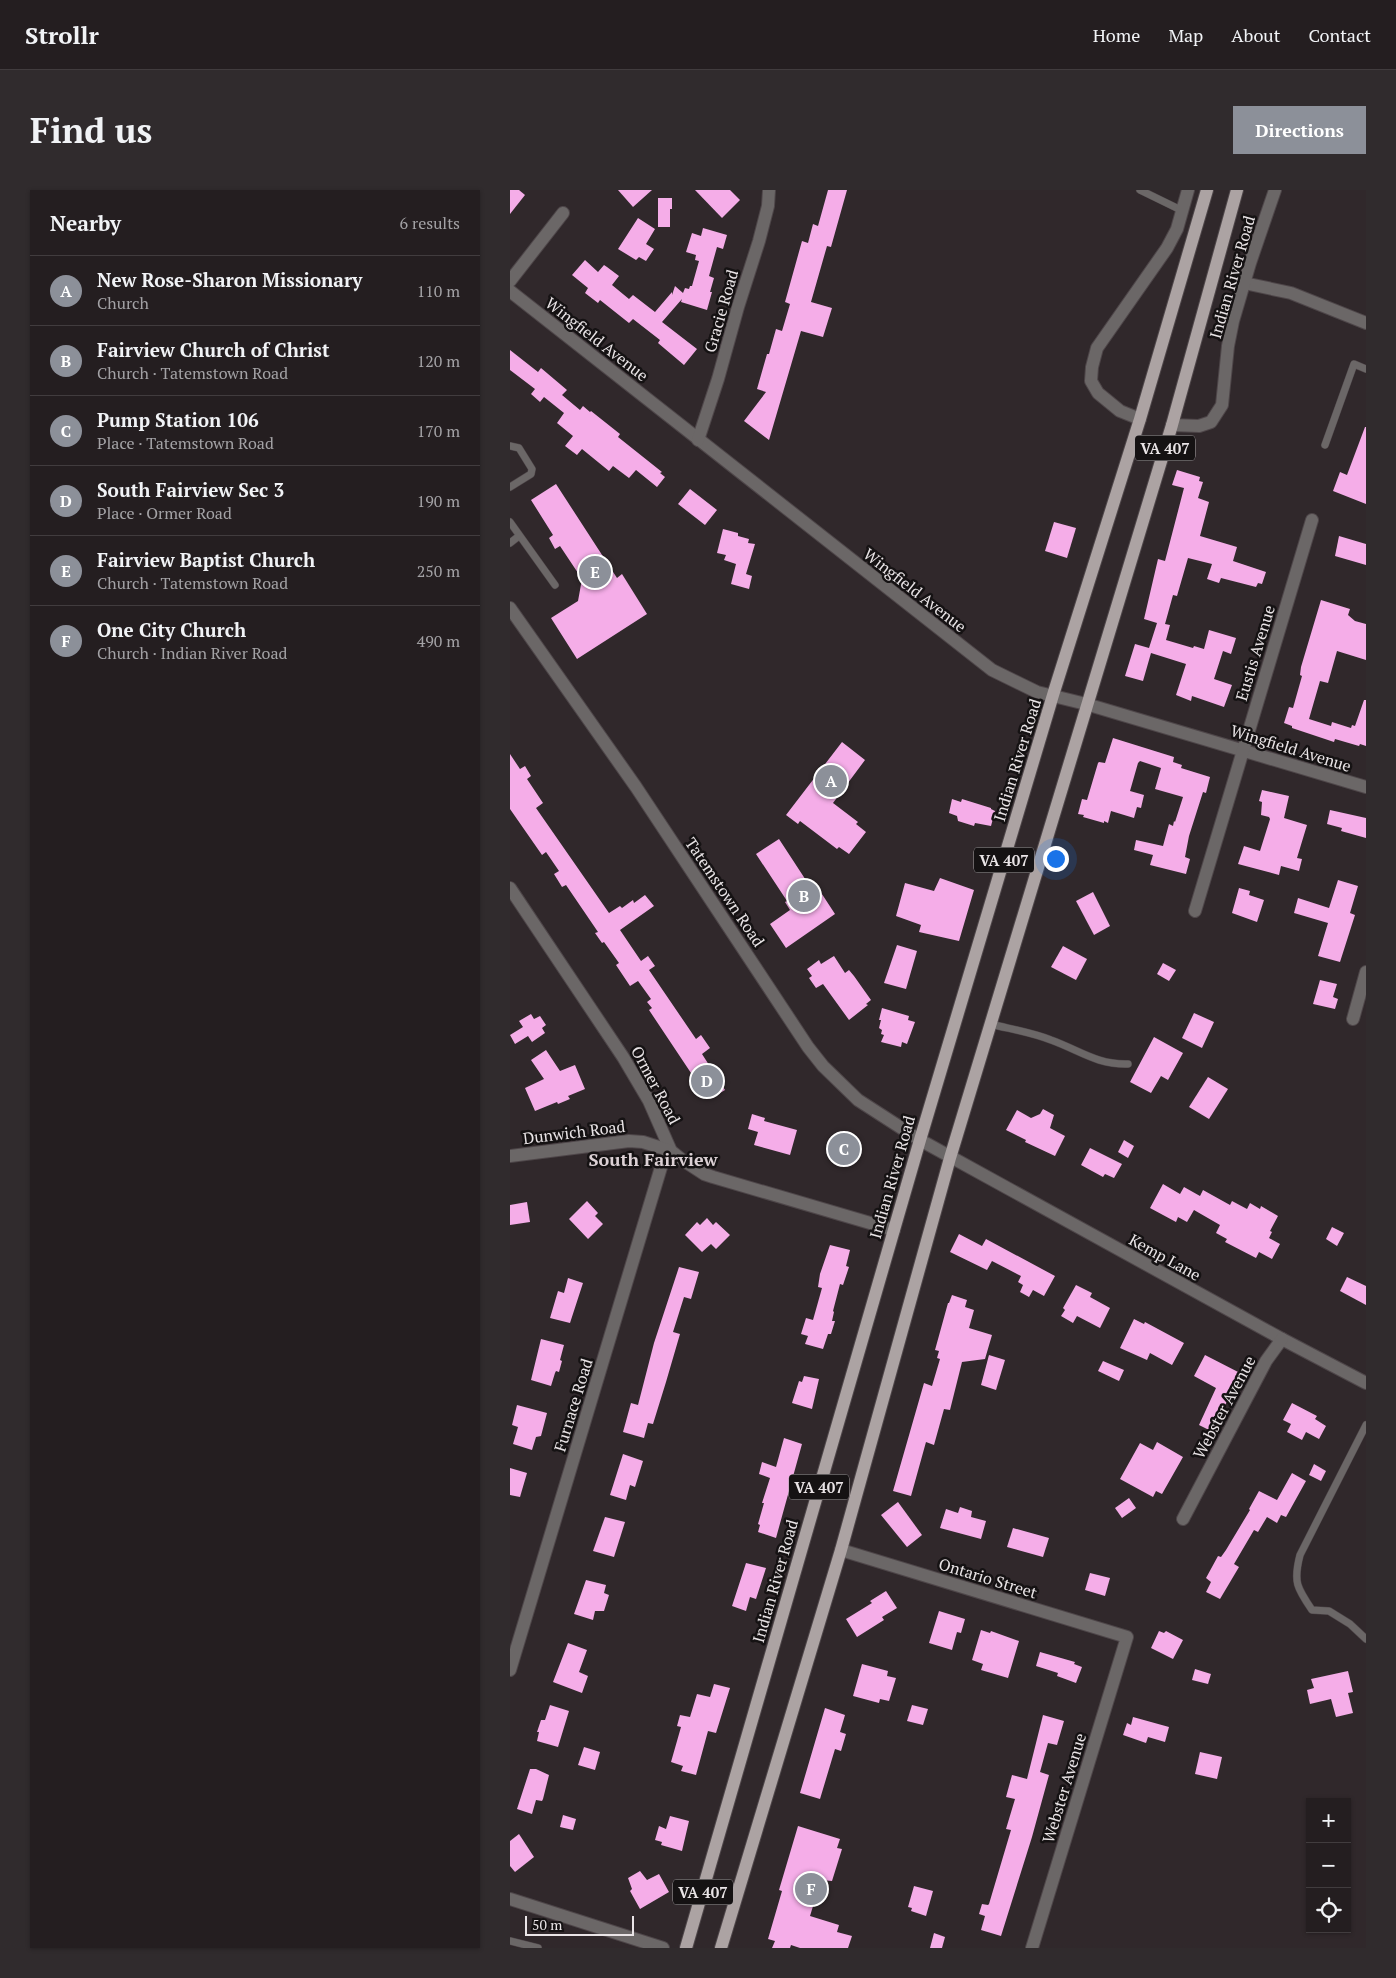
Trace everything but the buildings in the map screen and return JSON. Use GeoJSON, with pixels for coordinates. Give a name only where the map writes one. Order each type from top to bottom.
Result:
{"type":"FeatureCollection","features":[{"type":"Feature","properties":{"kind":"main road","name":"Indian River Road"},"geometry":{"type":"LineString","coordinates":[[686,1948],[920,1140],[1053,696],[1140,419],[1207,190]]}},
{"type":"Feature","properties":{"kind":"main road","name":"Indian River Road"},"geometry":{"type":"LineString","coordinates":[[721,1948],[841,1550],[950,1158],[1172,425],[1237,190]]}},
{"type":"Feature","properties":{"kind":"street","name":"Gracie Road"},"geometry":{"type":"LineString","coordinates":[[698,440],[759,241],[768,206],[769,190]]}},
{"type":"Feature","properties":{"kind":"street"},"geometry":{"type":"LineString","coordinates":[[1140,419],[1120,411],[1098,393],[1091,381],[1092,367],[1097,348],[1167,248],[1177,229],[1188,190]]}},
{"type":"Feature","properties":{"kind":"street","name":"Indian River Road"},"geometry":{"type":"LineString","coordinates":[[1172,425],[1199,426],[1211,422],[1222,405],[1228,346],[1244,283],[1275,190]]}},
{"type":"Feature","properties":{"kind":"street"},"geometry":{"type":"LineString","coordinates":[[510,281],[563,213]]}},
{"type":"Feature","properties":{"kind":"street"},"geometry":{"type":"LineString","coordinates":[[1244,283],[1292,293],[1366,323]]}},
{"type":"Feature","properties":{"kind":"street","name":"Wingfield Avenue"},"geometry":{"type":"LineString","coordinates":[[510,291],[974,657],[1012,681],[1037,692],[1086,704],[1366,787]]}},
{"type":"Feature","properties":{"kind":"street","name":"Eustis Avenue"},"geometry":{"type":"LineString","coordinates":[[1195,911],[1312,520]]}},
{"type":"Feature","properties":{"kind":"street","name":"Tatemstown Road"},"geometry":{"type":"LineString","coordinates":[[510,608],[636,787],[808,1047],[823,1066],[858,1100],[950,1158]]}},
{"type":"Feature","properties":{"kind":"street","name":"Ormer Road"},"geometry":{"type":"LineString","coordinates":[[510,888],[624,1057],[649,1101],[671,1150],[681,1160],[704,1174],[713,1177],[894,1230]]}},
{"type":"Feature","properties":{"kind":"street"},"geometry":{"type":"LineString","coordinates":[[1353,1019],[1366,972]]}},
{"type":"Feature","properties":{"kind":"street","name":"Dunwich Road"},"geometry":{"type":"LineString","coordinates":[[510,1156],[629,1141],[643,1142],[671,1150]]}},
{"type":"Feature","properties":{"kind":"street","name":"Furnace Road"},"geometry":{"type":"LineString","coordinates":[[510,1670],[662,1164],[671,1150]]}},
{"type":"Feature","properties":{"kind":"street","name":"Kemp Lane"},"geometry":{"type":"LineString","coordinates":[[950,1158],[1366,1383]]}},
{"type":"Feature","properties":{"kind":"street","name":"Webster Avenue"},"geometry":{"type":"LineString","coordinates":[[1183,1519],[1266,1361],[1282,1339]]}},
{"type":"Feature","properties":{"kind":"street","name":"Ontario Street"},"geometry":{"type":"LineString","coordinates":[[841,1550],[1127,1637]]}},
{"type":"Feature","properties":{"kind":"street","name":"Webster Avenue"},"geometry":{"type":"LineString","coordinates":[[1032,1948],[1127,1637]]}},
{"type":"Feature","properties":{"kind":"street"},"geometry":{"type":"LineString","coordinates":[[510,1899],[631,1943],[663,1948]]}},
{"type":"Feature","properties":{"kind":"lane"},"geometry":{"type":"LineString","coordinates":[[1140,190],[1183,211]]}},
{"type":"Feature","properties":{"kind":"lane"},"geometry":{"type":"LineString","coordinates":[[1325,445],[1354,364],[1366,369]]}},
{"type":"Feature","properties":{"kind":"lane"},"geometry":{"type":"LineString","coordinates":[[510,446],[519,448],[532,469],[531,474],[510,487]]}},
{"type":"Feature","properties":{"kind":"lane"},"geometry":{"type":"LineString","coordinates":[[510,522],[555,585]]}},
{"type":"Feature","properties":{"kind":"lane"},"geometry":{"type":"LineString","coordinates":[[510,543],[519,536]]}},
{"type":"Feature","properties":{"kind":"lane"},"geometry":{"type":"LineString","coordinates":[[990,1024],[1050,1039],[1113,1065],[1128,1064]]}},
{"type":"Feature","properties":{"kind":"lane"},"geometry":{"type":"LineString","coordinates":[[1366,1425],[1300,1555],[1296,1569],[1297,1588],[1312,1610],[1329,1611],[1350,1624],[1366,1639]]}},
{"type":"Feature","properties":{"kind":"lane"},"geometry":{"type":"LineString","coordinates":[[510,1940],[538,1948]]}},
{"type":"Feature","properties":{"kind":"place","name":"Fairview Baptist Church"},"geometry":{"type":"Point","coordinates":[595,572]}},
{"type":"Feature","properties":{"kind":"place","name":"New Rose-Sharon Missionary"},"geometry":{"type":"Point","coordinates":[831,781]}},
{"type":"Feature","properties":{"kind":"place","name":"Fairview Church of Christ"},"geometry":{"type":"Point","coordinates":[804,896]}},
{"type":"Feature","properties":{"kind":"place","name":"South Fairview Sec 3"},"geometry":{"type":"Point","coordinates":[707,1081]}},
{"type":"Feature","properties":{"kind":"place","name":"Pump Station 106"},"geometry":{"type":"Point","coordinates":[844,1149]}},
{"type":"Feature","properties":{"kind":"place","name":"One City Church"},"geometry":{"type":"Point","coordinates":[811,1889]}},
{"type":"Feature","properties":{"kind":"district","name":"South Fairview"},"geometry":{"type":"Point","coordinates":[653,1159]}}]}
